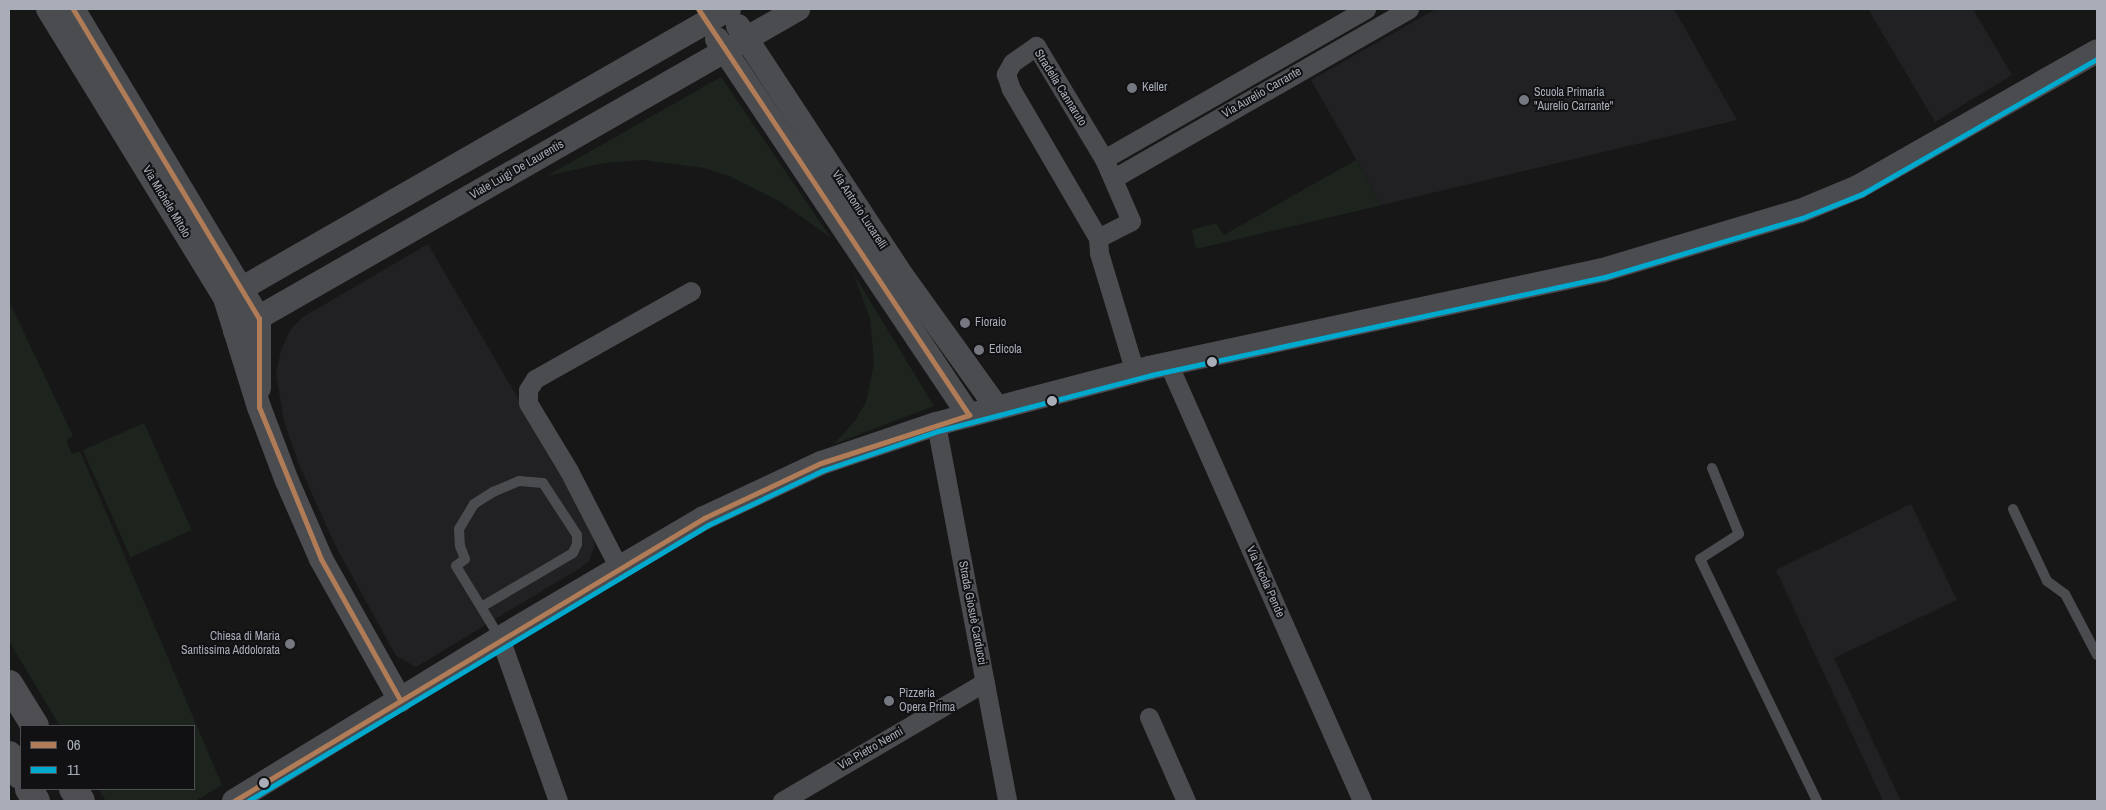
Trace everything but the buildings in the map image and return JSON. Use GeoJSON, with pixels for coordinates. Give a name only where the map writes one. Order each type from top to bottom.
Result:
{"type":"FeatureCollection","features":[{"type":"Feature","properties":{"kind":"highway"},"geometry":{"type":"LineString","coordinates":[[9,684],[34,725]]}},
{"type":"Feature","properties":{"kind":"highway"},"geometry":{"type":"LineString","coordinates":[[9,755],[20,774]]}},
{"type":"Feature","properties":{"kind":"highway"},"geometry":{"type":"LineString","coordinates":[[30,790],[36,801]]}},
{"type":"Feature","properties":{"kind":"highway"},"geometry":{"type":"LineString","coordinates":[[74,790],[81,801]]}},
{"type":"Feature","properties":{"kind":"street","name":"Via Michele Mitolo"},"geometry":{"type":"LineString","coordinates":[[48,9],[234,293],[259,318],[259,407]]}},
{"type":"Feature","properties":{"kind":"street","name":"Via Michele Mitolo"},"geometry":{"type":"LineString","coordinates":[[73,9],[234,293],[235,331],[259,407],[322,559],[400,700]]}},
{"type":"Feature","properties":{"kind":"street"},"geometry":{"type":"LineString","coordinates":[[234,293],[702,15],[728,9]]}},
{"type":"Feature","properties":{"kind":"street","name":"Via Antonio Lucarelli"},"geometry":{"type":"LineString","coordinates":[[728,9],[898,270],[997,408]]}},
{"type":"Feature","properties":{"kind":"street","name":"Viale Luigi De Laurentis"},"geometry":{"type":"LineString","coordinates":[[235,331],[798,9]]}},
{"type":"Feature","properties":{"kind":"street","name":"Via Aurelio Carrante"},"geometry":{"type":"LineString","coordinates":[[1104,159],[1366,9]]}},
{"type":"Feature","properties":{"kind":"street","name":"Via Aurelio Carrante"},"geometry":{"type":"LineString","coordinates":[[1114,178],[1410,9]]}},
{"type":"Feature","properties":{"kind":"street","name":"Via Antonio Lucarelli"},"geometry":{"type":"LineString","coordinates":[[702,15],[969,415]]}},
{"type":"Feature","properties":{"kind":"street","name":"Stradella Cannaruto"},"geometry":{"type":"LineString","coordinates":[[1098,238],[1131,221],[1114,178],[1104,159],[1036,46],[1012,64],[1006,74],[1011,88],[1098,238],[1099,253],[1135,372]]}},
{"type":"Feature","properties":{"kind":"street"},"geometry":{"type":"LineString","coordinates":[[234,801],[500,638],[704,518],[821,463],[936,424],[1168,363],[1603,270],[1800,211],[1858,188],[2097,51]]}},
{"type":"Feature","properties":{"kind":"street"},"geometry":{"type":"LineString","coordinates":[[619,568],[569,471],[528,403],[528,390],[535,379],[691,291]]}},
{"type":"Feature","properties":{"kind":"street","name":"Via Nicola Pende"},"geometry":{"type":"LineString","coordinates":[[1168,363],[1362,801]]}},
{"type":"Feature","properties":{"kind":"street","name":"Strada Giosuè Carducci"},"geometry":{"type":"LineString","coordinates":[[936,424],[1007,801]]}},
{"type":"Feature","properties":{"kind":"street"},"geometry":{"type":"LineString","coordinates":[[500,638],[558,801]]}},
{"type":"Feature","properties":{"kind":"street","name":"Via Pietro Nenni"},"geometry":{"type":"LineString","coordinates":[[782,801],[985,682]]}},
{"type":"Feature","properties":{"kind":"street"},"geometry":{"type":"LineString","coordinates":[[1149,717],[1186,801]]}},
{"type":"Feature","properties":{"kind":"lane"},"geometry":{"type":"LineString","coordinates":[[1712,468],[1739,534],[1700,559],[1817,801]]}},
{"type":"Feature","properties":{"kind":"lane"},"geometry":{"type":"LineString","coordinates":[[483,606],[573,553],[577,536],[548,487],[536,480],[519,481],[474,504],[459,529],[460,546],[465,559],[456,566],[483,606],[500,638]]}},
{"type":"Feature","properties":{"kind":"lane"},"geometry":{"type":"LineString","coordinates":[[2013,509],[2047,581],[2065,594],[2097,655]]}},
{"type":"Feature","properties":{"kind":"shaded area","name":"Scuola Primaria \"Aurelio Carrante\""},"geometry":{"type":"Polygon","coordinates":[[[1436,9],[1674,9],[1737,120],[1382,205],[1311,80],[1436,9]]]}},
{"type":"Feature","properties":{"kind":"shaded area"},"geometry":{"type":"Polygon","coordinates":[[[1868,9],[1973,9],[2012,75],[1935,122],[1868,9]]]}},
{"type":"Feature","properties":{"kind":"shaded area"},"geometry":{"type":"Polygon","coordinates":[[[721,77],[831,238],[781,202],[729,176],[704,168],[642,160],[604,163],[547,176],[721,77]]]}},
{"type":"Feature","properties":{"kind":"shaded area"},"geometry":{"type":"Polygon","coordinates":[[[1356,160],[1382,205],[1196,249],[1192,230],[1216,223],[1224,235],[1356,160]]]}},
{"type":"Feature","properties":{"kind":"shaded area"},"geometry":{"type":"Polygon","coordinates":[[[428,244],[565,479],[594,537],[594,548],[589,561],[580,568],[416,667],[396,656],[334,543],[300,467],[284,422],[276,373],[281,351],[290,330],[303,317],[428,244]]]}},
{"type":"Feature","properties":{"kind":"shaded area"},"geometry":{"type":"Polygon","coordinates":[[[853,273],[934,406],[834,444],[855,421],[866,402],[874,363],[870,318],[853,273]]]}},
{"type":"Feature","properties":{"kind":"shaded area"},"geometry":{"type":"Polygon","coordinates":[[[9,301],[73,436],[66,440],[72,454],[80,451],[222,785],[195,801],[106,801],[99,790],[195,790],[195,725],[59,725],[9,641],[9,301]]]}},
{"type":"Feature","properties":{"kind":"shaded area"},"geometry":{"type":"Polygon","coordinates":[[[144,423],[192,530],[130,557],[83,450],[144,423]]]}},
{"type":"Feature","properties":{"kind":"shaded area"},"geometry":{"type":"Polygon","coordinates":[[[1911,504],[1957,600],[1834,658],[1901,801],[1883,801],[1776,570],[1911,504]]]}},
{"type":"Feature","properties":{"kind":"transit line","name":"06"},"geometry":{"type":"LineString","coordinates":[[73,9],[259,318],[259,407],[321,559],[400,700]]}},
{"type":"Feature","properties":{"kind":"transit line","name":"06"},"geometry":{"type":"LineString","coordinates":[[234,801],[704,518],[821,463],[969,415],[698,9]]}},
{"type":"Feature","properties":{"kind":"transit line","name":"11"},"geometry":{"type":"LineString","coordinates":[[248,801],[708,525],[824,470],[938,431],[1151,375],[1605,277],[1802,218],[1862,194],[2097,59]]}},
{"type":"Feature","properties":{"kind":"place","name":"Keller"},"geometry":{"type":"Point","coordinates":[1132,88]}},
{"type":"Feature","properties":{"kind":"place","name":"Scuola Primaria \"Aurelio Carrante\""},"geometry":{"type":"Point","coordinates":[1524,100]}},
{"type":"Feature","properties":{"kind":"place","name":"Fioraio"},"geometry":{"type":"Point","coordinates":[965,323]}},
{"type":"Feature","properties":{"kind":"place","name":"Edicola"},"geometry":{"type":"Point","coordinates":[979,350]}},
{"type":"Feature","properties":{"kind":"place","name":"Chiesa di Maria Santissima Addolorata"},"geometry":{"type":"Point","coordinates":[290,644]}},
{"type":"Feature","properties":{"kind":"place","name":"Pizzeria Opera Prima"},"geometry":{"type":"Point","coordinates":[889,701]}}]}
